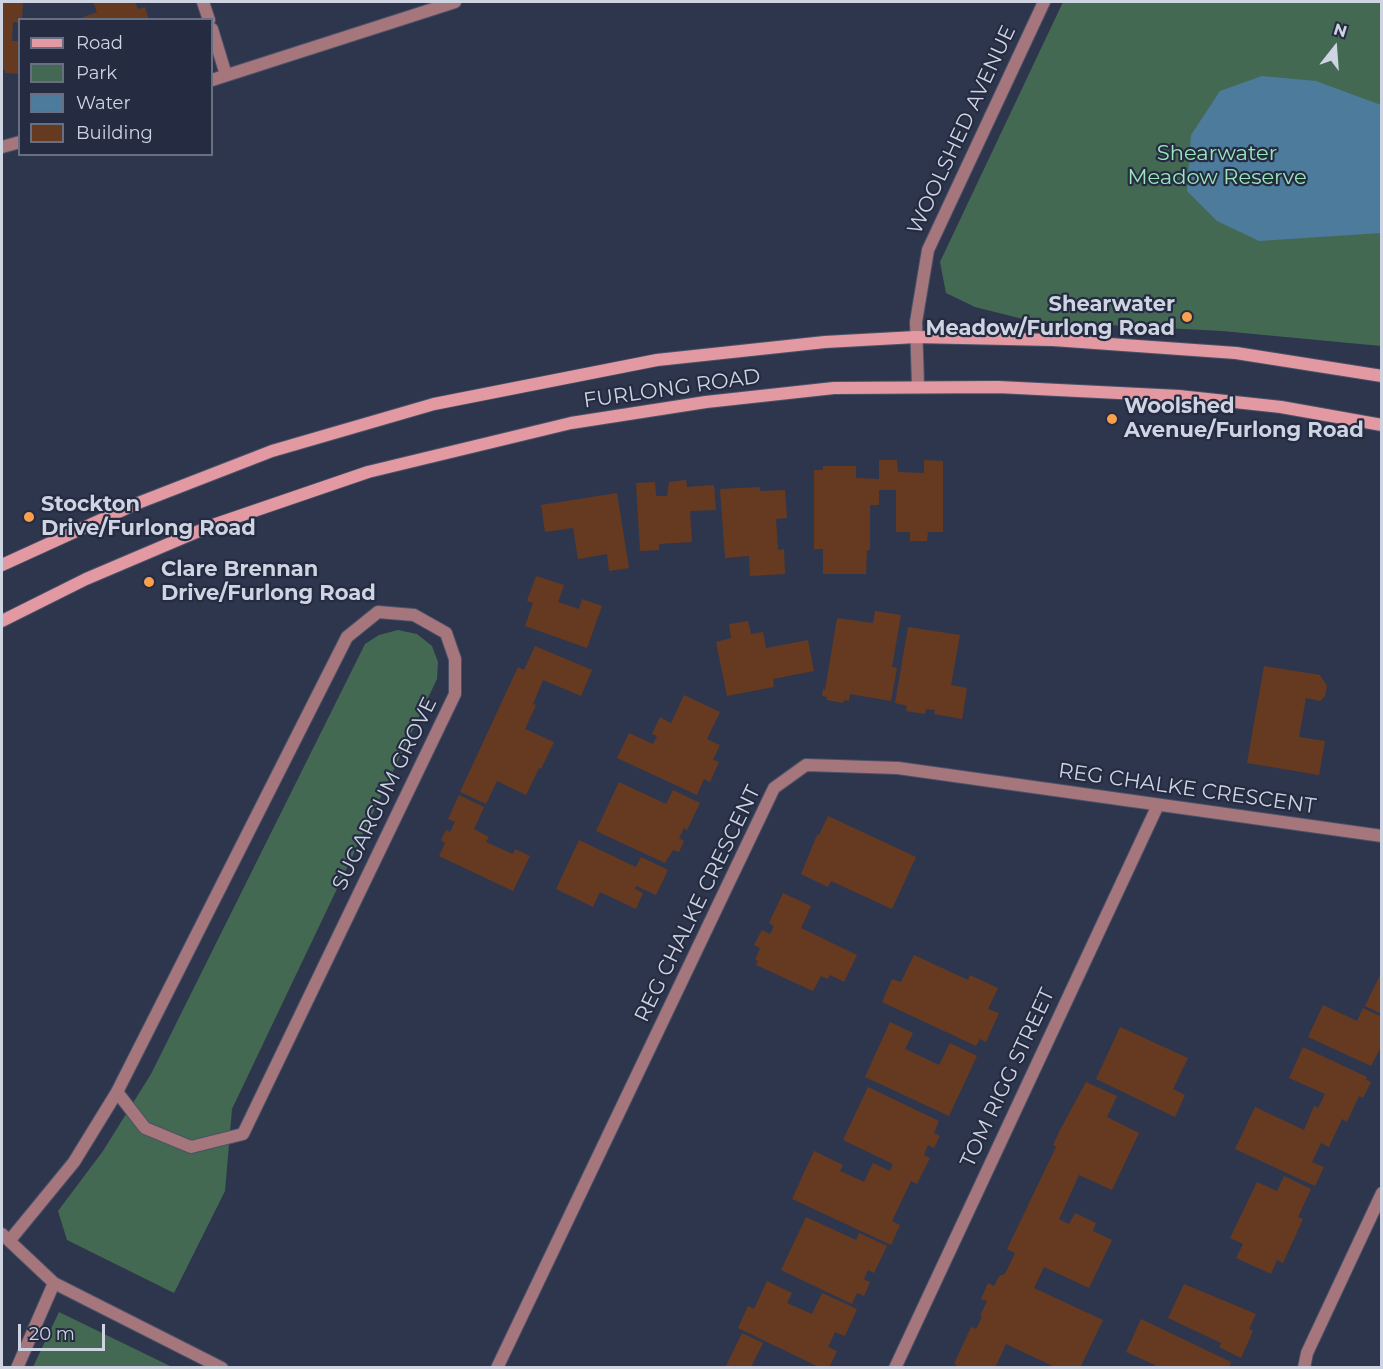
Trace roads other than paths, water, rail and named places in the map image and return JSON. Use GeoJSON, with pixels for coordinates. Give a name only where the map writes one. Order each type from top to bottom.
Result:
{"type":"FeatureCollection","features":[{"type":"Feature","properties":{"kind":"main road","name":"FURLONG ROAD"},"geometry":{"type":"LineString","coordinates":[[2,565],[138,503],[272,451],[434,404],[657,360],[825,342],[916,338],[1053,340],[1236,353],[1382,376]]}},
{"type":"Feature","properties":{"kind":"main road","name":"FURLONG ROAD"},"geometry":{"type":"LineString","coordinates":[[2,621],[86,579],[213,525],[368,472],[571,423],[706,402],[834,388],[918,385],[1179,396],[1281,407],[1382,425]]}},
{"type":"Feature","properties":{"kind":"street"},"geometry":{"type":"LineString","coordinates":[[203,2],[208,18]]}},
{"type":"Feature","properties":{"kind":"street"},"geometry":{"type":"LineString","coordinates":[[213,80],[455,2]]}},
{"type":"Feature","properties":{"kind":"street","name":"WOOLSHED AVENUE"},"geometry":{"type":"LineString","coordinates":[[918,385],[916,322],[928,250],[1044,2]]}},
{"type":"Feature","properties":{"kind":"street"},"geometry":{"type":"LineString","coordinates":[[213,32],[226,75]]}},
{"type":"Feature","properties":{"kind":"street"},"geometry":{"type":"LineString","coordinates":[[2,147],[18,143]]}},
{"type":"Feature","properties":{"kind":"street","name":"SUGARGUM GROVE"},"geometry":{"type":"LineString","coordinates":[[6,1237],[74,1162],[117,1092],[347,637],[378,612],[414,615],[446,633],[455,659],[455,694],[243,1134],[191,1147],[145,1128],[117,1092]]}},
{"type":"Feature","properties":{"kind":"street","name":"REG CHALKE CRESCENT"},"geometry":{"type":"LineString","coordinates":[[497,1368],[774,789],[806,765],[898,768],[1382,836]]}},
{"type":"Feature","properties":{"kind":"street","name":"TOM RIGG STREET"},"geometry":{"type":"LineString","coordinates":[[895,1368],[1158,806]]}},
{"type":"Feature","properties":{"kind":"street"},"geometry":{"type":"LineString","coordinates":[[1304,1368],[1307,1353],[1382,1193]]}},
{"type":"Feature","properties":{"kind":"street"},"geometry":{"type":"LineString","coordinates":[[6,1237],[54,1283],[222,1368]]}},
{"type":"Feature","properties":{"kind":"street"},"geometry":{"type":"LineString","coordinates":[[16,1368],[54,1283]]}},
{"type":"Feature","properties":{"kind":"water"},"geometry":{"type":"Polygon","coordinates":[[[1262,76],[1316,81],[1381,105],[1381,233],[1259,241],[1217,221],[1187,191],[1191,135],[1220,91],[1262,76]]]}},
{"type":"Feature","properties":{"kind":"place","name":"Shearwater Meadow/Furlong Road"},"geometry":{"type":"Point","coordinates":[1187,317]}},
{"type":"Feature","properties":{"kind":"place","name":"Woolshed Avenue/Furlong Road"},"geometry":{"type":"Point","coordinates":[1112,419]}},
{"type":"Feature","properties":{"kind":"place","name":"Stockton Drive/Furlong Road"},"geometry":{"type":"Point","coordinates":[29,517]}},
{"type":"Feature","properties":{"kind":"place","name":"Clare Brennan Drive/Furlong Road"},"geometry":{"type":"Point","coordinates":[149,582]}},
{"type":"Feature","properties":{"kind":"park label","name":"Shearwater Meadow Reserve"},"geometry":{"type":"Point","coordinates":[1217,166]}}]}
